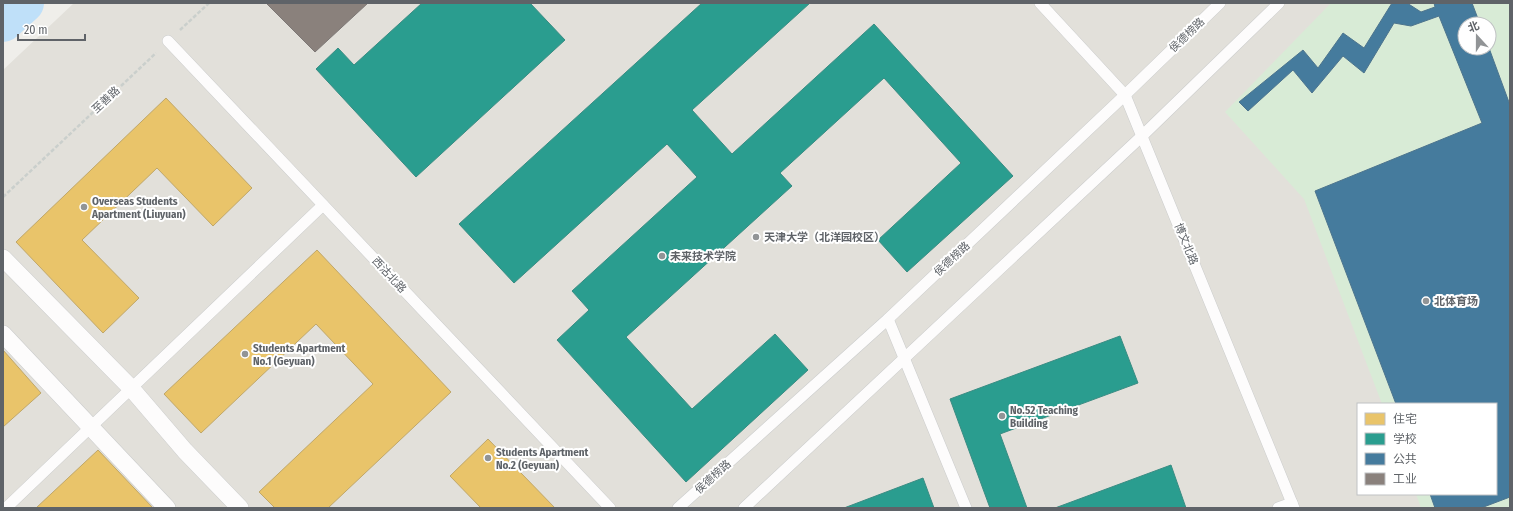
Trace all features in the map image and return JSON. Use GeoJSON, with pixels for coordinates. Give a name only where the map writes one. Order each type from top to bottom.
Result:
{"type":"FeatureCollection","features":[{"type":"Feature","properties":{"kind":"street"},"geometry":{"type":"LineString","coordinates":[[3,258],[131,388],[185,451],[240,508]]}},
{"type":"Feature","properties":{"kind":"street"},"geometry":{"type":"LineString","coordinates":[[3,334],[167,508]]}},
{"type":"Feature","properties":{"kind":"lane","name":"博文北路"},"geometry":{"type":"LineString","coordinates":[[1040,3],[1125,95],[1293,505]]}},
{"type":"Feature","properties":{"kind":"lane","name":"侯德榜路"},"geometry":{"type":"LineString","coordinates":[[678,508],[888,319],[1220,3]]}},
{"type":"Feature","properties":{"kind":"lane"},"geometry":{"type":"LineString","coordinates":[[744,508],[1142,136],[1279,3]]}},
{"type":"Feature","properties":{"kind":"lane","name":"西沽北路"},"geometry":{"type":"LineString","coordinates":[[168,41],[610,508]]}},
{"type":"Feature","properties":{"kind":"lane"},"geometry":{"type":"LineString","coordinates":[[6,508],[323,205]]}},
{"type":"Feature","properties":{"kind":"lane"},"geometry":{"type":"LineString","coordinates":[[888,319],[966,508]]}},
{"type":"Feature","properties":{"kind":"lane"},"geometry":{"type":"LineString","coordinates":[[1278,508],[1293,505]]}},
{"type":"Feature","properties":{"kind":"path","name":"至善路"},"geometry":{"type":"LineString","coordinates":[[3,197],[208,3]]}},
{"type":"Feature","properties":{"kind":"shaded area","name":"天津大学（北洋园校区）"},"geometry":{"type":"Polygon","coordinates":[[[74,3],[1510,3],[1510,508],[3,508],[3,70],[74,3]]]}},
{"type":"Feature","properties":{"kind":"green space","name":"北体育场"},"geometry":{"type":"Polygon","coordinates":[[[1331,3],[1510,3],[1510,508],[1421,508],[1416,495],[1497,495],[1497,403],[1382,403],[1304,199],[1225,112],[1331,3]]]}},
{"type":"Feature","properties":{"kind":"building: 住宅","name":"Overseas Students Apartment (Liuyuan)"},"geometry":{"type":"Polygon","coordinates":[[[166,98],[252,188],[213,226],[157,168],[82,240],[139,298],[103,333],[16,242],[166,98]]]}},
{"type":"Feature","properties":{"kind":"building: 住宅","name":"Students Apartment No.1 (Geyuan)"},"geometry":{"type":"Polygon","coordinates":[[[317,250],[451,392],[328,508],[275,508],[259,492],[373,384],[316,324],[201,433],[164,394],[317,250]]]}},
{"type":"Feature","properties":{"kind":"building: 住宅"},"geometry":{"type":"Polygon","coordinates":[[[3,350],[41,393],[3,427],[3,350]]]}},
{"type":"Feature","properties":{"kind":"building: 住宅","name":"Students Apartment No.2 (Geyuan)"},"geometry":{"type":"Polygon","coordinates":[[[488,439],[555,508],[481,508],[450,476],[488,439]]]}},
{"type":"Feature","properties":{"kind":"building: 住宅"},"geometry":{"type":"Polygon","coordinates":[[[98,450],[153,508],[36,508],[98,450]]]}},
{"type":"Feature","properties":{"kind":"building: 学校"},"geometry":{"type":"Polygon","coordinates":[[[422,3],[530,3],[565,40],[416,177],[316,69],[338,48],[354,65],[422,3]]]}},
{"type":"Feature","properties":{"kind":"building: 学校","name":"未来技术学院"},"geometry":{"type":"Polygon","coordinates":[[[702,3],[810,3],[692,110],[732,154],[874,24],[1013,176],[907,272],[878,240],[961,163],[884,78],[780,173],[792,186],[626,337],[692,409],[775,334],[808,370],[686,482],[557,340],[589,310],[572,291],[697,177],[667,144],[514,283],[459,224],[702,3]]]}},
{"type":"Feature","properties":{"kind":"building: 学校","name":"No.52 Teaching Building"},"geometry":{"type":"Polygon","coordinates":[[[1120,336],[1138,383],[1000,434],[1027,508],[990,508],[950,399],[1120,336]]]}},
{"type":"Feature","properties":{"kind":"building: 学校"},"geometry":{"type":"Polygon","coordinates":[[[1171,465],[1186,508],[1055,508],[1171,465]]]}},
{"type":"Feature","properties":{"kind":"building: 学校"},"geometry":{"type":"Polygon","coordinates":[[[923,478],[934,508],[844,508],[923,478]]]}},
{"type":"Feature","properties":{"kind":"building: 公共"},"geometry":{"type":"Polygon","coordinates":[[[1392,3],[1407,3],[1421,12],[1435,7],[1434,3],[1472,3],[1477,16],[1457,16],[1457,56],[1492,56],[1510,105],[1510,497],[1481,508],[1435,508],[1430,495],[1497,495],[1497,403],[1396,403],[1315,191],[1482,123],[1439,16],[1411,26],[1394,23],[1364,73],[1343,56],[1312,93],[1293,70],[1248,111],[1239,102],[1303,50],[1318,68],[1343,33],[1364,48],[1392,3]]]}},
{"type":"Feature","properties":{"kind":"building: 工业"},"geometry":{"type":"Polygon","coordinates":[[[266,3],[368,3],[315,52],[266,3]]]}},
{"type":"Feature","properties":{"kind":"waterway"},"geometry":{"type":"LineString","coordinates":[[3,22],[24,3]]}},
{"type":"Feature","properties":{"kind":"place","name":"Overseas Students Apartment (Liuyuan)"},"geometry":{"type":"Point","coordinates":[84,207]}},
{"type":"Feature","properties":{"kind":"place","name":"天津大学（北洋园校区）"},"geometry":{"type":"Point","coordinates":[756,237]}},
{"type":"Feature","properties":{"kind":"place","name":"未来技术学院"},"geometry":{"type":"Point","coordinates":[662,256]}},
{"type":"Feature","properties":{"kind":"place","name":"北体育场"},"geometry":{"type":"Point","coordinates":[1426,301]}},
{"type":"Feature","properties":{"kind":"place","name":"Students Apartment No.1 (Geyuan)"},"geometry":{"type":"Point","coordinates":[245,354]}},
{"type":"Feature","properties":{"kind":"place","name":"No.52 Teaching Building"},"geometry":{"type":"Point","coordinates":[1002,416]}},
{"type":"Feature","properties":{"kind":"place","name":"Students Apartment No.2 (Geyuan)"},"geometry":{"type":"Point","coordinates":[488,458]}}]}
